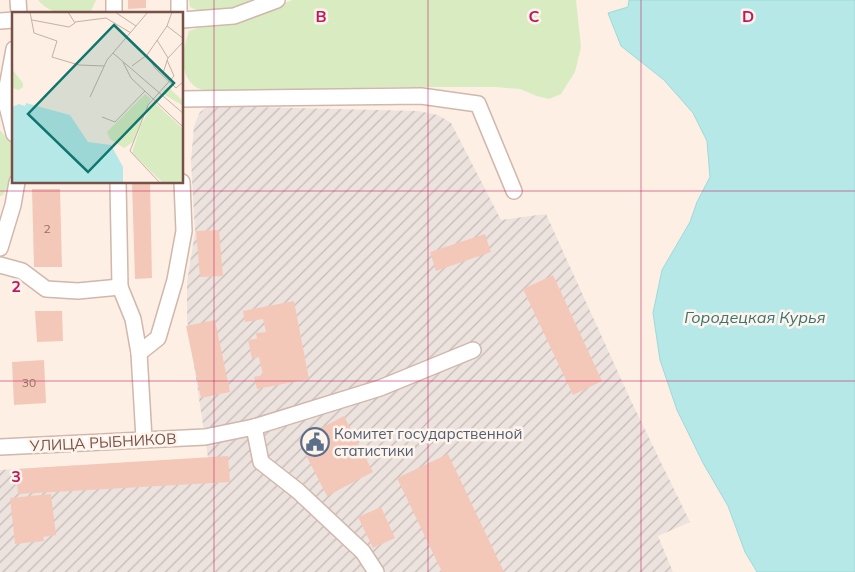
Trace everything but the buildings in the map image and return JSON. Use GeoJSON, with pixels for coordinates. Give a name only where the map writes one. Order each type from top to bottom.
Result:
{"type":"FeatureCollection","features":[{"type":"Feature","properties":{"kind":"street"},"geometry":{"type":"LineString","coordinates":[[184,20],[234,16],[277,0]]}},
{"type":"Feature","properties":{"kind":"street"},"geometry":{"type":"LineString","coordinates":[[12,57],[2,99],[12,128]]}},
{"type":"Feature","properties":{"kind":"street"},"geometry":{"type":"LineString","coordinates":[[184,99],[421,96],[478,104],[514,191]]}},
{"type":"Feature","properties":{"kind":"street"},"geometry":{"type":"LineString","coordinates":[[0,248],[7,205],[16,184]]}},
{"type":"Feature","properties":{"kind":"street"},"geometry":{"type":"LineString","coordinates":[[118,184],[120,287],[133,320],[140,353],[144,439]]}},
{"type":"Feature","properties":{"kind":"street"},"geometry":{"type":"LineString","coordinates":[[140,353],[158,338],[175,280],[184,232],[182,184]]}},
{"type":"Feature","properties":{"kind":"street"},"geometry":{"type":"LineString","coordinates":[[0,265],[22,271],[46,289],[78,291],[120,287]]}},
{"type":"Feature","properties":{"kind":"street","name":"УЛИЦА РЫБНИКОВ"},"geometry":{"type":"LineString","coordinates":[[0,447],[205,437],[254,428],[380,388],[473,350]]}},
{"type":"Feature","properties":{"kind":"street"},"geometry":{"type":"LineString","coordinates":[[254,428],[262,462],[298,491],[363,552],[376,572]]}},
{"type":"Feature","properties":{"kind":"shaded area"},"geometry":{"type":"Polygon","coordinates":[[[209,106],[418,111],[438,115],[451,123],[501,220],[546,214],[632,403],[690,522],[658,536],[673,572],[0,572],[0,470],[208,458],[187,319],[187,282],[195,232],[191,161],[194,126],[200,112],[209,106]]]}},
{"type":"Feature","properties":{"kind":"green space"},"geometry":{"type":"Polygon","coordinates":[[[38,0],[96,0],[91,11],[88,12],[56,12],[38,0]]]}},
{"type":"Feature","properties":{"kind":"green space"},"geometry":{"type":"Polygon","coordinates":[[[189,0],[258,0],[224,10],[207,12],[190,7],[189,0]]]}},
{"type":"Feature","properties":{"kind":"green space"},"geometry":{"type":"Polygon","coordinates":[[[292,0],[576,0],[581,47],[575,72],[561,94],[549,99],[520,89],[496,87],[393,87],[212,93],[193,85],[185,73],[184,66],[185,45],[189,31],[198,28],[232,25],[292,0]]]}},
{"type":"Feature","properties":{"kind":"green space"},"geometry":{"type":"Polygon","coordinates":[[[0,130],[12,145],[12,180],[2,196],[0,196],[0,130]]]}},
{"type":"Feature","properties":{"kind":"water","name":"Городецкая Курья"},"geometry":{"type":"Polygon","coordinates":[[[629,0],[855,0],[855,572],[757,572],[745,552],[728,506],[703,463],[677,410],[660,360],[653,313],[662,270],[690,222],[697,202],[710,177],[707,141],[693,113],[664,80],[621,46],[608,13],[628,7],[629,0]]]}},
{"type":"Feature","properties":{"kind":"place","name":"Комитет государственной статистики"},"geometry":{"type":"Point","coordinates":[315,442]}}]}
